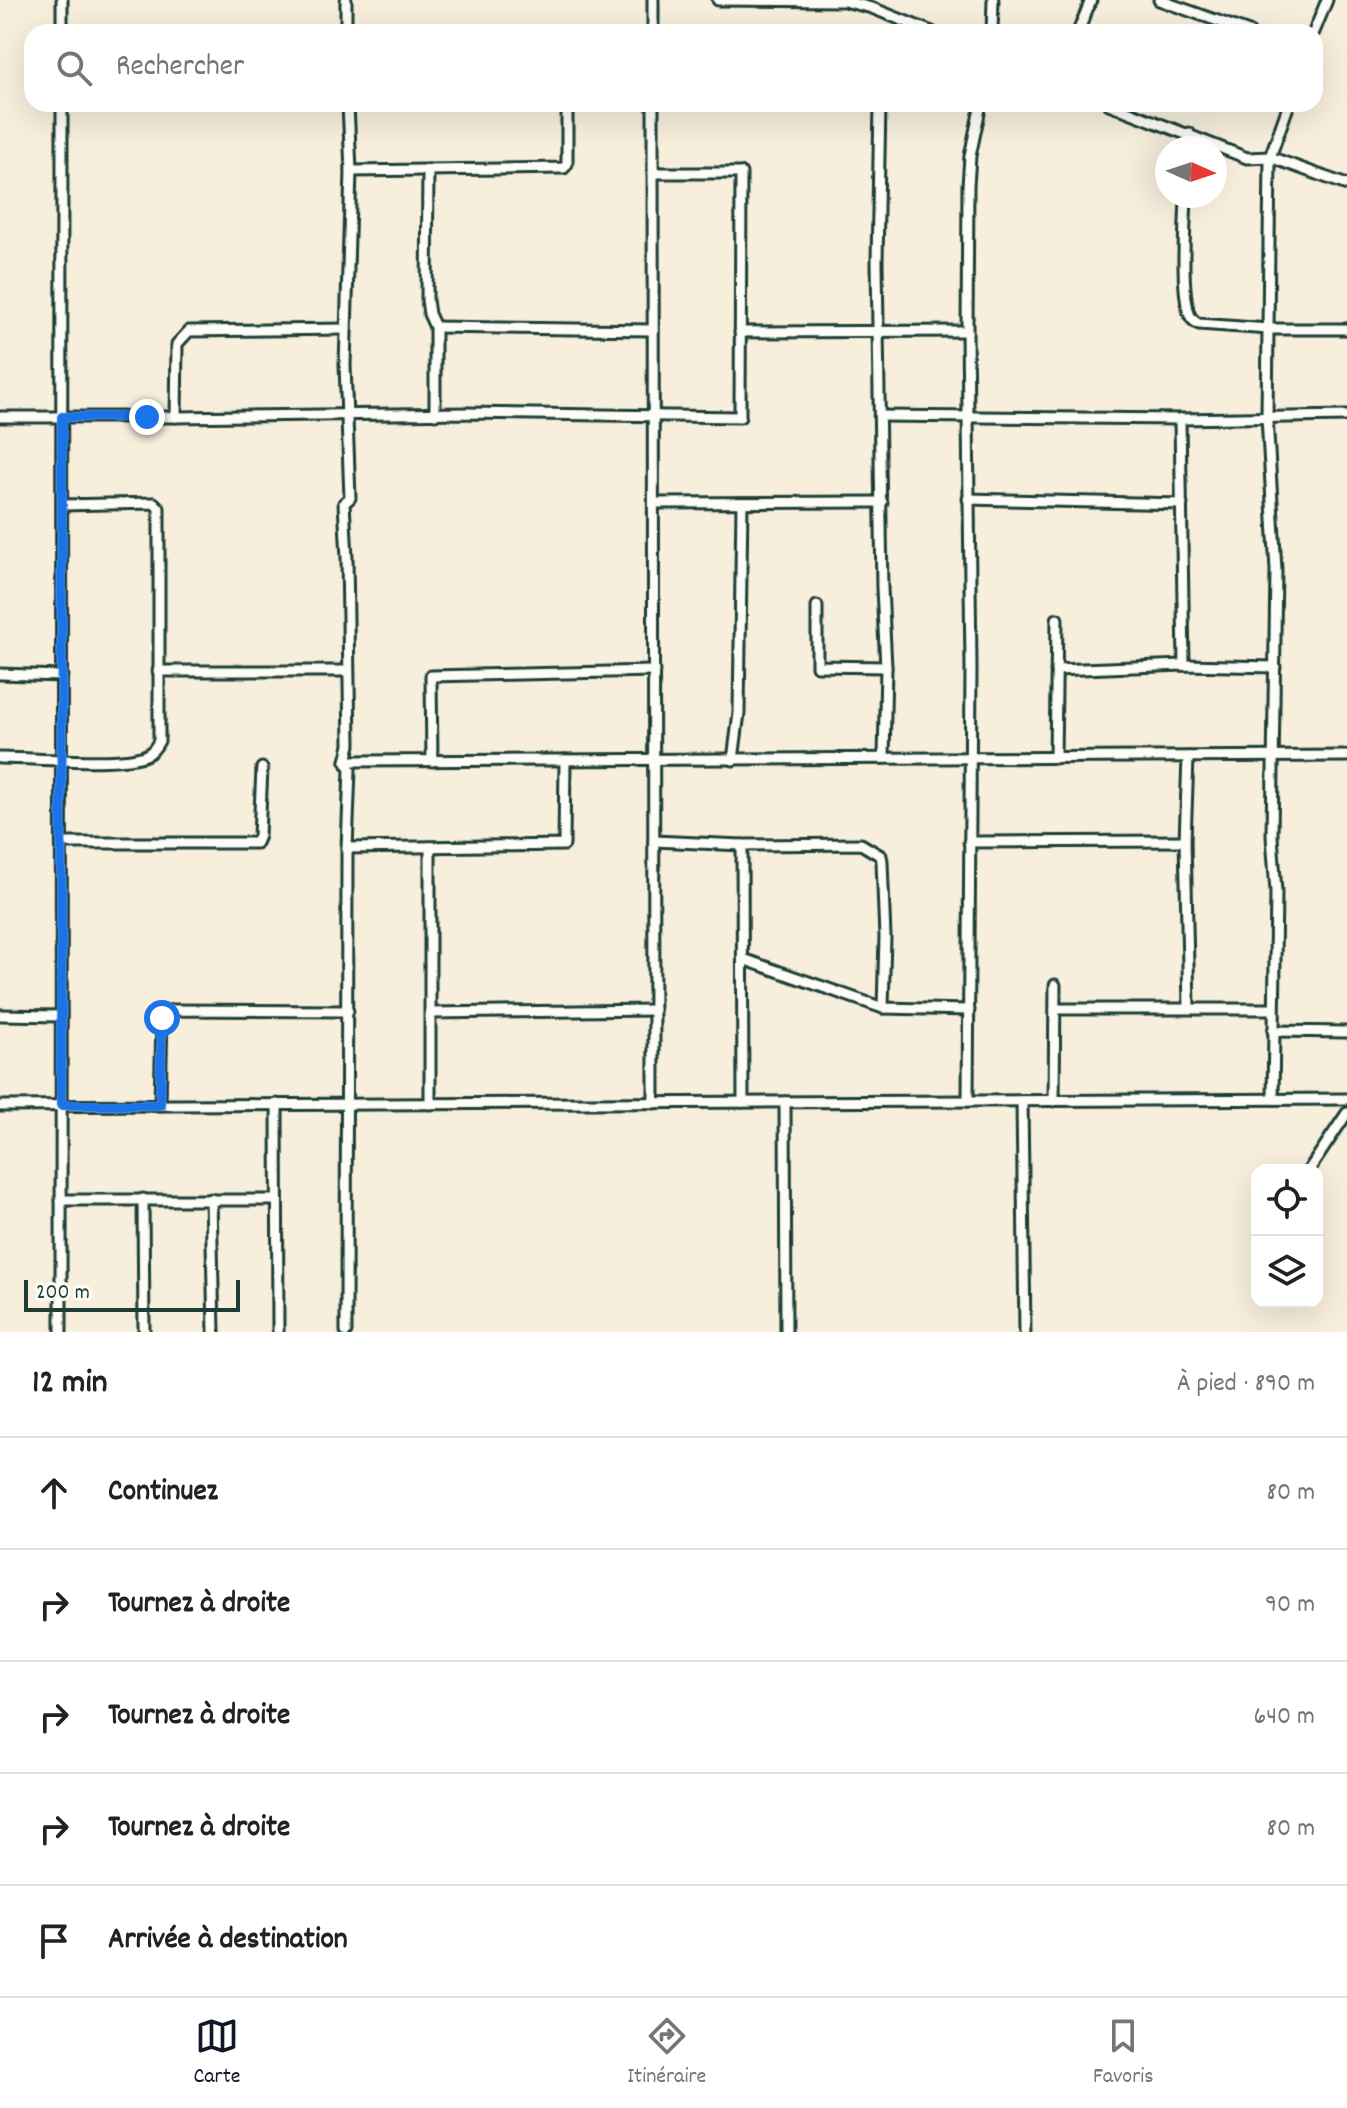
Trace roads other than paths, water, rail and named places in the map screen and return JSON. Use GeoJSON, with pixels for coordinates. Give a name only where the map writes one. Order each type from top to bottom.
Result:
{"type":"FeatureCollection","features":[{"type":"Feature","properties":{"kind":"street"},"geometry":{"type":"LineString","coordinates":[[62,0],[62,24]]}},
{"type":"Feature","properties":{"kind":"street"},"geometry":{"type":"LineString","coordinates":[[346,0],[346,24]]}},
{"type":"Feature","properties":{"kind":"street"},"geometry":{"type":"LineString","coordinates":[[653,0],[653,24]]}},
{"type":"Feature","properties":{"kind":"street"},"geometry":{"type":"LineString","coordinates":[[718,0],[841,0],[912,24]]}},
{"type":"Feature","properties":{"kind":"street"},"geometry":{"type":"LineString","coordinates":[[992,24],[993,0]]}},
{"type":"Feature","properties":{"kind":"street"},"geometry":{"type":"LineString","coordinates":[[1081,24],[1091,0]]}},
{"type":"Feature","properties":{"kind":"street"},"geometry":{"type":"LineString","coordinates":[[1159,0],[1226,24]]}},
{"type":"Feature","properties":{"kind":"street"},"geometry":{"type":"LineString","coordinates":[[1317,24],[1327,0]]}},
{"type":"Feature","properties":{"kind":"street"},"geometry":{"type":"LineString","coordinates":[[61,1332],[62,112]]}},
{"type":"Feature","properties":{"kind":"street"},"geometry":{"type":"LineString","coordinates":[[346,1332],[347,848],[350,769],[346,761],[350,745],[344,503],[350,498],[346,329],[351,171],[348,112]]}},
{"type":"Feature","properties":{"kind":"street"},"geometry":{"type":"LineString","coordinates":[[351,171],[564,168],[567,164],[567,112]]}},
{"type":"Feature","properties":{"kind":"street"},"geometry":{"type":"LineString","coordinates":[[653,112],[654,1103]]}},
{"type":"Feature","properties":{"kind":"street"},"geometry":{"type":"LineString","coordinates":[[880,112],[878,332],[886,667],[884,758]]}},
{"type":"Feature","properties":{"kind":"street"},"geometry":{"type":"LineString","coordinates":[[968,1101],[971,667],[967,331],[970,156],[979,112]]}},
{"type":"Feature","properties":{"kind":"street"},"geometry":{"type":"LineString","coordinates":[[1131,112],[1247,158],[1270,157],[1347,185]]}},
{"type":"Feature","properties":{"kind":"street"},"geometry":{"type":"LineString","coordinates":[[1273,1099],[1276,892],[1272,836],[1276,570],[1267,417],[1270,157],[1286,112]]}},
{"type":"Feature","properties":{"kind":"street"},"geometry":{"type":"LineString","coordinates":[[428,170],[427,300],[435,327],[435,414]]}},
{"type":"Feature","properties":{"kind":"street"},"geometry":{"type":"LineString","coordinates":[[0,417],[435,414],[740,417],[741,173],[653,173]]}},
{"type":"Feature","properties":{"kind":"street"},"geometry":{"type":"LineString","coordinates":[[1186,208],[1185,262],[1188,310],[1192,320],[1199,324],[1269,329],[1347,329]]}},
{"type":"Feature","properties":{"kind":"street"},"geometry":{"type":"LineString","coordinates":[[435,327],[653,330]]}},
{"type":"Feature","properties":{"kind":"street"},"geometry":{"type":"LineString","coordinates":[[176,417],[177,344],[189,331],[346,329]]}},
{"type":"Feature","properties":{"kind":"street"},"geometry":{"type":"LineString","coordinates":[[740,332],[967,331]]}},
{"type":"Feature","properties":{"kind":"street"},"geometry":{"type":"LineString","coordinates":[[881,416],[1180,419],[1347,416]]}},
{"type":"Feature","properties":{"kind":"street"},"geometry":{"type":"LineString","coordinates":[[1180,419],[1184,665]]}},
{"type":"Feature","properties":{"kind":"street"},"geometry":{"type":"LineString","coordinates":[[968,499],[1182,504]]}},
{"type":"Feature","properties":{"kind":"street"},"geometry":{"type":"LineString","coordinates":[[654,503],[882,502]]}},
{"type":"Feature","properties":{"kind":"street"},"geometry":{"type":"LineString","coordinates":[[733,760],[739,713],[742,503]]}},
{"type":"Feature","properties":{"kind":"street"},"geometry":{"type":"LineString","coordinates":[[0,758],[136,757],[154,750],[160,733],[157,505],[62,505]]}},
{"type":"Feature","properties":{"kind":"street"},"geometry":{"type":"LineString","coordinates":[[817,606],[817,666],[886,667]]}},
{"type":"Feature","properties":{"kind":"street"},"geometry":{"type":"LineString","coordinates":[[1055,758],[1057,619]]}},
{"type":"Feature","properties":{"kind":"street"},"geometry":{"type":"LineString","coordinates":[[1056,670],[1184,665],[1275,667]]}},
{"type":"Feature","properties":{"kind":"street"},"geometry":{"type":"LineString","coordinates":[[158,671],[348,671]]}},
{"type":"Feature","properties":{"kind":"street"},"geometry":{"type":"LineString","coordinates":[[432,761],[431,676],[654,671]]}},
{"type":"Feature","properties":{"kind":"street"},"geometry":{"type":"LineString","coordinates":[[0,674],[62,676]]}},
{"type":"Feature","properties":{"kind":"street"},"geometry":{"type":"LineString","coordinates":[[346,761],[1347,756]]}},
{"type":"Feature","properties":{"kind":"street"},"geometry":{"type":"LineString","coordinates":[[1188,757],[1185,841],[1189,1007]]}},
{"type":"Feature","properties":{"kind":"street"},"geometry":{"type":"LineString","coordinates":[[347,848],[564,845],[565,760]]}},
{"type":"Feature","properties":{"kind":"street"},"geometry":{"type":"LineString","coordinates":[[62,843],[253,844],[259,836],[262,768]]}},
{"type":"Feature","properties":{"kind":"street"},"geometry":{"type":"LineString","coordinates":[[654,841],[742,845],[861,844],[881,856],[885,937],[883,1008]]}},
{"type":"Feature","properties":{"kind":"street"},"geometry":{"type":"LineString","coordinates":[[969,842],[1185,841]]}},
{"type":"Feature","properties":{"kind":"street"},"geometry":{"type":"LineString","coordinates":[[742,845],[743,1102]]}},
{"type":"Feature","properties":{"kind":"street"},"geometry":{"type":"LineString","coordinates":[[430,847],[430,1104]]}},
{"type":"Feature","properties":{"kind":"street"},"geometry":{"type":"LineString","coordinates":[[743,959],[883,1008],[969,1010]]}},
{"type":"Feature","properties":{"kind":"street"},"geometry":{"type":"LineString","coordinates":[[1054,1101],[1055,985]]}},
{"type":"Feature","properties":{"kind":"street"},"geometry":{"type":"LineString","coordinates":[[1055,1009],[1273,1009]]}},
{"type":"Feature","properties":{"kind":"street"},"geometry":{"type":"LineString","coordinates":[[160,1105],[162,1018],[172,1010],[348,1011]]}},
{"type":"Feature","properties":{"kind":"street"},"geometry":{"type":"LineString","coordinates":[[431,1013],[654,1010]]}},
{"type":"Feature","properties":{"kind":"street"},"geometry":{"type":"LineString","coordinates":[[0,1015],[61,1016]]}},
{"type":"Feature","properties":{"kind":"street"},"geometry":{"type":"LineString","coordinates":[[1273,1031],[1347,1032]]}},
{"type":"Feature","properties":{"kind":"street"},"geometry":{"type":"LineString","coordinates":[[0,1106],[1347,1099]]}},
{"type":"Feature","properties":{"kind":"street"},"geometry":{"type":"LineString","coordinates":[[1022,1101],[1025,1332]]}},
{"type":"Feature","properties":{"kind":"street"},"geometry":{"type":"LineString","coordinates":[[785,1102],[786,1332]]}},
{"type":"Feature","properties":{"kind":"street"},"geometry":{"type":"LineString","coordinates":[[277,1104],[278,1332]]}},
{"type":"Feature","properties":{"kind":"street"},"geometry":{"type":"LineString","coordinates":[[1313,1164],[1347,1113]]}},
{"type":"Feature","properties":{"kind":"street"},"geometry":{"type":"LineString","coordinates":[[143,1199],[144,1332]]}},
{"type":"Feature","properties":{"kind":"street"},"geometry":{"type":"LineString","coordinates":[[211,1199],[214,1332]]}},
{"type":"Feature","properties":{"kind":"street"},"geometry":{"type":"LineString","coordinates":[[61,1200],[276,1200]]}}]}
